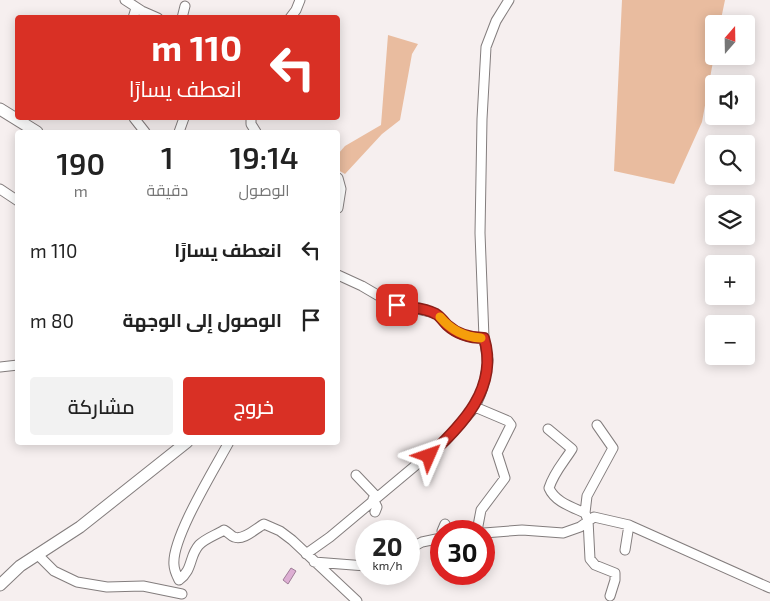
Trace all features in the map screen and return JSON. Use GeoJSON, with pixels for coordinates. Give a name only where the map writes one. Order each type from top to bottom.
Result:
{"type":"FeatureCollection","features":[{"type":"Feature","properties":{"kind":"main road"},"geometry":{"type":"LineString","coordinates":[[0,109],[15,116]]}},
{"type":"Feature","properties":{"kind":"main road"},"geometry":{"type":"LineString","coordinates":[[23,120],[35,130]]}},
{"type":"Feature","properties":{"kind":"main road"},"geometry":{"type":"LineString","coordinates":[[0,585],[20,566],[80,527],[183,445]]}},
{"type":"Feature","properties":{"kind":"street"},"geometry":{"type":"LineString","coordinates":[[125,0],[136,8],[151,15]]}},
{"type":"Feature","properties":{"kind":"street"},"geometry":{"type":"LineString","coordinates":[[292,15],[300,0]]}},
{"type":"Feature","properties":{"kind":"street"},"geometry":{"type":"LineString","coordinates":[[306,554],[446,440],[475,407],[483,386],[487,371],[487,353],[484,338],[480,233],[482,119],[486,47],[496,21],[509,0]]}},
{"type":"Feature","properties":{"kind":"street"},"geometry":{"type":"LineString","coordinates":[[183,15],[185,6]]}},
{"type":"Feature","properties":{"kind":"street"},"geometry":{"type":"LineString","coordinates":[[134,15],[136,8]]}},
{"type":"Feature","properties":{"kind":"street"},"geometry":{"type":"LineString","coordinates":[[136,120],[143,130]]}},
{"type":"Feature","properties":{"kind":"street"},"geometry":{"type":"LineString","coordinates":[[0,189],[15,197]]}},
{"type":"Feature","properties":{"kind":"street"},"geometry":{"type":"LineString","coordinates":[[340,276],[391,303],[434,313],[452,330],[484,338]]}},
{"type":"Feature","properties":{"kind":"street"},"geometry":{"type":"LineString","coordinates":[[0,367],[15,365]]}},
{"type":"Feature","properties":{"kind":"street"},"geometry":{"type":"LineString","coordinates":[[475,407],[508,421],[511,426],[498,453],[505,478],[481,510],[479,520]]}},
{"type":"Feature","properties":{"kind":"street"},"geometry":{"type":"LineString","coordinates":[[597,425],[613,448],[588,496],[587,516],[590,559],[595,565],[615,573],[610,596]]}},
{"type":"Feature","properties":{"kind":"street"},"geometry":{"type":"LineString","coordinates":[[548,429],[572,449],[557,470],[549,488],[559,500],[587,516],[629,525],[770,588]]}},
{"type":"Feature","properties":{"kind":"street"},"geometry":{"type":"LineString","coordinates":[[185,598],[174,566],[180,538],[185,524],[226,445]]}},
{"type":"Feature","properties":{"kind":"street"},"geometry":{"type":"LineString","coordinates":[[356,475],[375,498],[375,512]]}},
{"type":"Feature","properties":{"kind":"street"},"geometry":{"type":"LineString","coordinates":[[495,534],[522,530],[563,533],[580,527],[587,516]]}},
{"type":"Feature","properties":{"kind":"street"},"geometry":{"type":"LineString","coordinates":[[179,580],[187,574],[199,545],[224,530],[235,538],[240,538],[264,524],[271,526],[292,540],[357,601]]}},
{"type":"Feature","properties":{"kind":"street"},"geometry":{"type":"LineString","coordinates":[[625,550],[629,525]]}},
{"type":"Feature","properties":{"kind":"street"},"geometry":{"type":"LineString","coordinates":[[37,554],[54,571],[77,582],[107,587],[143,586],[185,598]]}},
{"type":"Feature","properties":{"kind":"street"},"geometry":{"type":"LineString","coordinates":[[314,562],[355,565]]}},
{"type":"Feature","properties":{"kind":"shaded area"},"geometry":{"type":"Polygon","coordinates":[[[622,0],[725,0],[722,15],[705,15],[705,65],[712,65],[711,75],[705,75],[705,106],[702,122],[674,184],[614,171],[622,0]]]}},
{"type":"Feature","properties":{"kind":"shaded area"},"geometry":{"type":"Polygon","coordinates":[[[388,35],[418,44],[412,54],[400,120],[382,134],[345,174],[340,171],[340,152],[345,146],[381,125],[388,35]]]}},
{"type":"Feature","properties":{"kind":"shaded area"},"geometry":{"type":"Polygon","coordinates":[[[291,568],[296,571],[288,584],[283,580],[291,568]]]}},
{"type":"Feature","properties":{"kind":"slow traffic"},"geometry":{"type":"LineString","coordinates":[[440,317],[452,330],[481,338]]}},
{"type":"Feature","properties":{"kind":"route"},"geometry":{"type":"LineString","coordinates":[[397,305],[415,307],[434,313],[452,330],[477,338],[484,338],[486,344],[487,371],[475,407],[429,456]]}}]}
